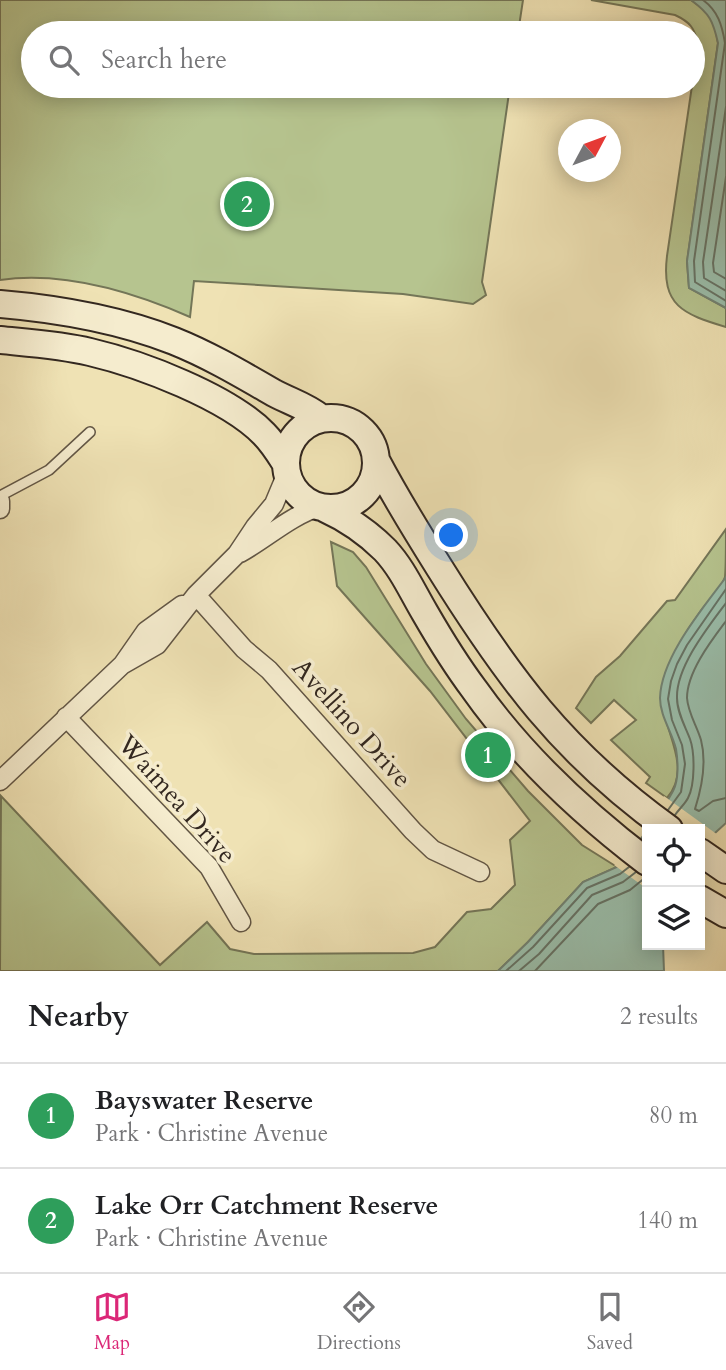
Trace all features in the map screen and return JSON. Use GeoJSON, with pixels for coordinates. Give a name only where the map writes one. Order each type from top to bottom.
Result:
{"type":"FeatureCollection","features":[{"type":"Feature","properties":{"kind":"main road"},"geometry":{"type":"LineString","coordinates":[[0,304],[74,312],[130,326],[173,341],[225,364],[305,406],[321,418]]}},
{"type":"Feature","properties":{"kind":"main road"},"geometry":{"type":"LineString","coordinates":[[0,340],[90,352],[174,381],[212,399],[253,424],[274,445],[299,494],[362,530],[386,551],[486,706],[562,789],[616,839],[642,858]]}},
{"type":"Feature","properties":{"kind":"main road"},"geometry":{"type":"LineString","coordinates":[[286,469],[288,449],[295,435],[307,424],[321,418],[344,419],[363,430],[374,448],[377,462],[376,475],[370,487],[350,505],[321,507]]}},
{"type":"Feature","properties":{"kind":"main road"},"geometry":{"type":"LineString","coordinates":[[377,462],[418,536],[475,626],[514,681],[572,748],[639,808],[661,824]]}},
{"type":"Feature","properties":{"kind":"main road"},"geometry":{"type":"LineString","coordinates":[[705,902],[726,914]]}},
{"type":"Feature","properties":{"kind":"street"},"geometry":{"type":"LineString","coordinates":[[0,781],[122,666],[146,631],[196,595],[237,554],[274,504],[286,469]]}},
{"type":"Feature","properties":{"kind":"street"},"geometry":{"type":"LineString","coordinates":[[0,502],[0,509]]}},
{"type":"Feature","properties":{"kind":"street"},"geometry":{"type":"LineString","coordinates":[[237,554],[266,539],[300,513],[321,507]]}},
{"type":"Feature","properties":{"kind":"street","name":"Avellino Drive"},"geometry":{"type":"LineString","coordinates":[[196,595],[244,649],[269,670],[413,831],[433,850],[480,872]]}},
{"type":"Feature","properties":{"kind":"street","name":"Waimea Drive"},"geometry":{"type":"LineString","coordinates":[[66,716],[209,867],[241,922]]}},
{"type":"Feature","properties":{"kind":"lane"},"geometry":{"type":"LineString","coordinates":[[0,496],[49,470],[90,432]]}},
{"type":"Feature","properties":{"kind":"green space"},"geometry":{"type":"Polygon","coordinates":[[[0,0],[523,0],[520,21],[21,21],[21,98],[508,98],[482,282],[486,295],[473,304],[403,294],[194,281],[190,317],[145,299],[73,281],[48,278],[0,280],[0,0]]]}},
{"type":"Feature","properties":{"kind":"green space"},"geometry":{"type":"Polygon","coordinates":[[[591,0],[691,0],[707,12],[715,26],[718,43],[687,262],[689,288],[726,308],[726,327],[687,312],[672,297],[668,286],[667,256],[690,98],[705,98],[705,21],[685,21],[675,15],[591,0]]]}},
{"type":"Feature","properties":{"kind":"green space"},"geometry":{"type":"Polygon","coordinates":[[[726,529],[723,582],[684,636],[664,679],[663,710],[678,770],[675,784],[667,798],[646,783],[650,777],[611,740],[636,720],[614,700],[591,723],[576,708],[596,677],[620,656],[667,601],[675,600],[726,529]]]}},
{"type":"Feature","properties":{"kind":"green space"},"geometry":{"type":"Polygon","coordinates":[[[331,542],[353,552],[366,567],[426,664],[466,719],[528,791],[582,845],[617,867],[583,882],[498,971],[0,971],[1,796],[160,965],[207,922],[230,949],[254,954],[413,953],[435,947],[467,912],[491,909],[515,885],[510,840],[530,821],[430,691],[337,586],[331,542]]]}},
{"type":"Feature","properties":{"kind":"water"},"geometry":{"type":"Polygon","coordinates":[[[691,0],[726,0],[726,308],[689,288],[687,261],[718,43],[710,18],[691,0]]]}},
{"type":"Feature","properties":{"kind":"water"},"geometry":{"type":"Polygon","coordinates":[[[726,577],[726,823],[705,848],[705,824],[652,824],[675,787],[678,765],[676,749],[661,705],[662,682],[675,650],[726,577]]]}},
{"type":"Feature","properties":{"kind":"water"},"geometry":{"type":"Polygon","coordinates":[[[642,838],[642,950],[663,950],[664,971],[498,971],[583,882],[617,867],[642,838]]]}},
{"type":"Feature","properties":{"kind":"pier"},"geometry":{"type":"Polygon","coordinates":[[[664,796],[703,824],[646,824],[664,796]]]}},
{"type":"Feature","properties":{"kind":"pier"},"geometry":{"type":"Polygon","coordinates":[[[705,826],[718,835],[705,854],[705,826]]]}},
{"type":"Feature","properties":{"kind":"pier"},"geometry":{"type":"Polygon","coordinates":[[[637,838],[642,842],[642,885],[614,865],[622,859],[637,838]]]}},
{"type":"Feature","properties":{"kind":"place","name":"Lake Orr Catchment Reserve"},"geometry":{"type":"Point","coordinates":[247,204]}},
{"type":"Feature","properties":{"kind":"place","name":"Bayswater Reserve"},"geometry":{"type":"Point","coordinates":[488,755]}}]}
